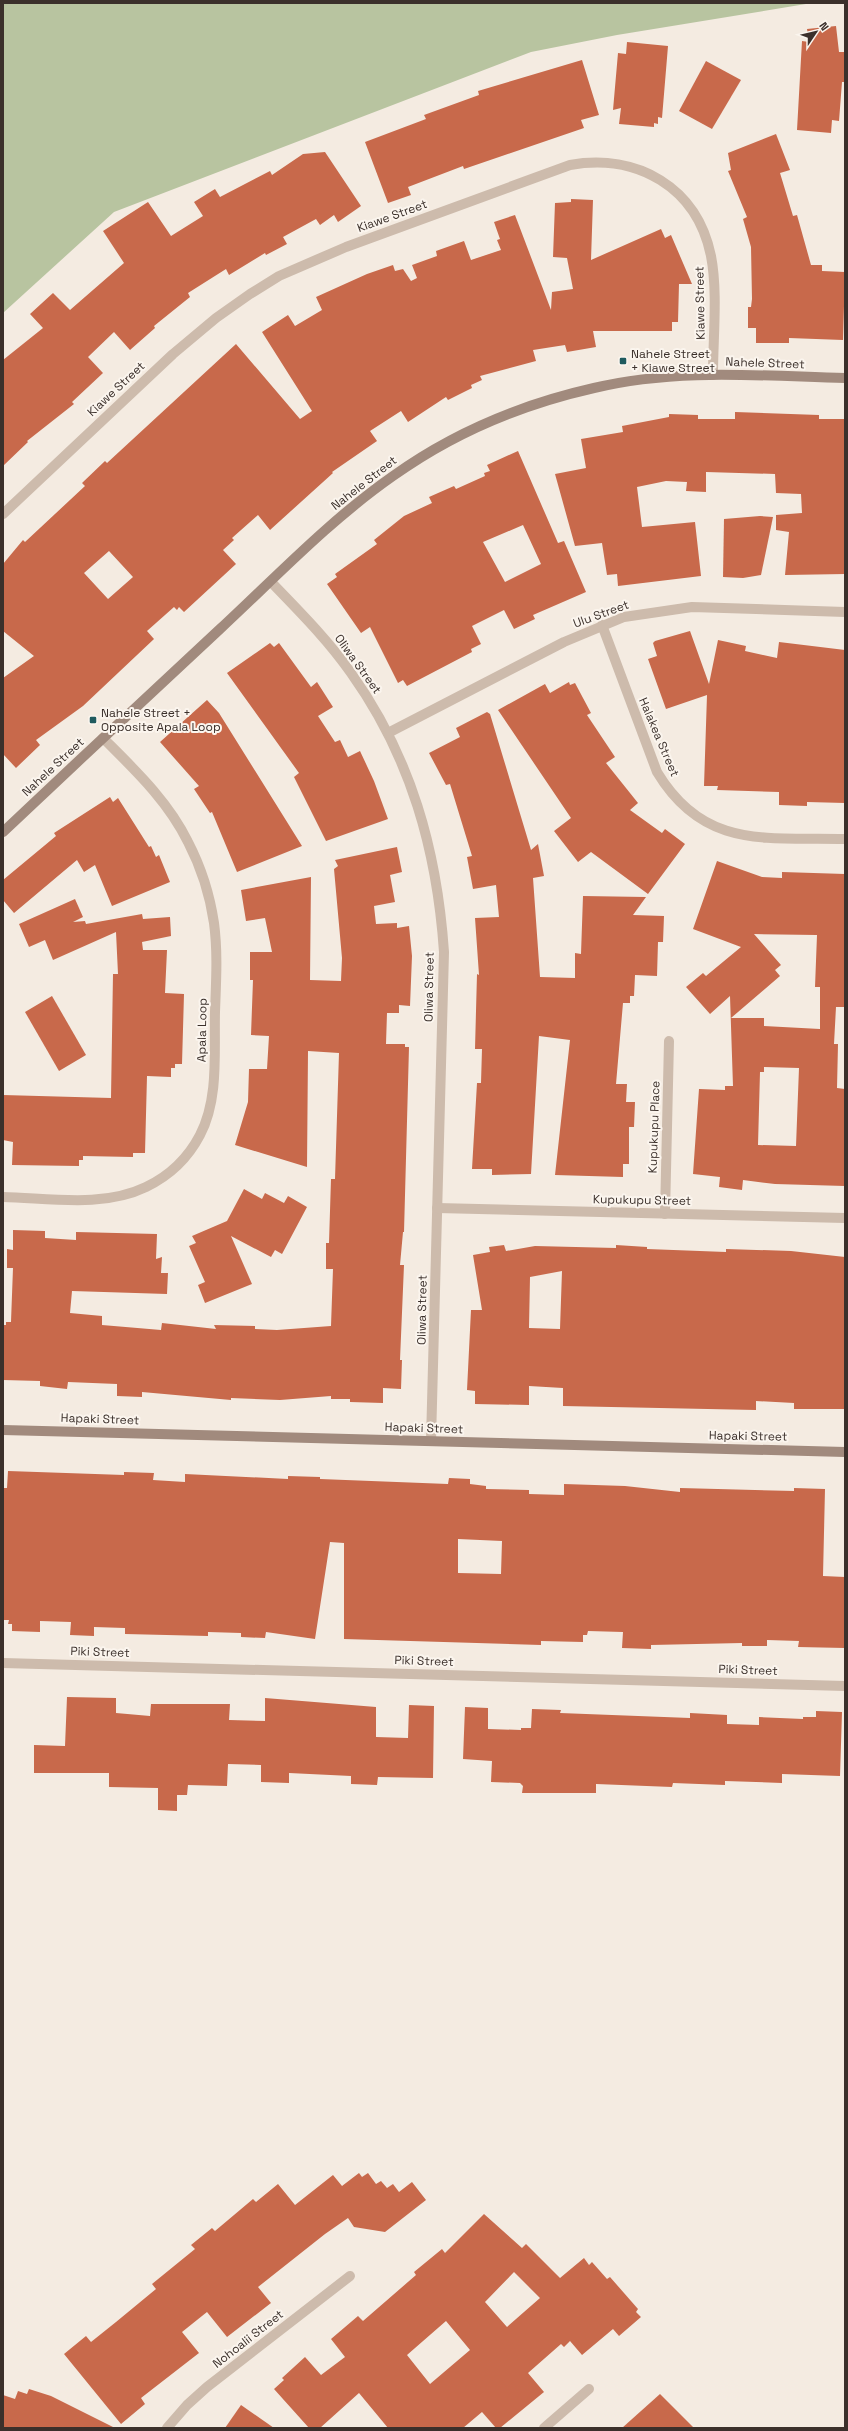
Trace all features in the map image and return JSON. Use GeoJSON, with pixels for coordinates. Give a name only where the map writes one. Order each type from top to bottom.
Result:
{"type":"FeatureCollection","features":[{"type":"Feature","properties":{"kind":"street","name":"Kiawe Street"},"geometry":{"type":"LineString","coordinates":[[3,514],[188,341],[216,318],[279,276],[346,247],[552,171],[586,162],[607,162],[651,174],[680,193],[695,216],[706,239],[713,273],[713,375]]}},
{"type":"Feature","properties":{"kind":"street","name":"Nahele Street"},"geometry":{"type":"LineString","coordinates":[[3,832],[336,521],[394,475],[485,424],[548,400],[597,387],[670,377],[713,375],[845,378]]}},
{"type":"Feature","properties":{"kind":"street","name":"Oliwa Street"},"geometry":{"type":"LineString","coordinates":[[271,582],[326,641],[351,672],[388,733],[418,806],[436,878],[444,952],[431,1441]]}},
{"type":"Feature","properties":{"kind":"street","name":"Ulu Street"},"geometry":{"type":"LineString","coordinates":[[388,733],[552,648],[624,616],[692,607],[845,612]]}},
{"type":"Feature","properties":{"kind":"street","name":"Halakea Street"},"geometry":{"type":"LineString","coordinates":[[602,625],[657,772],[668,790],[687,811],[715,828],[730,833],[762,837],[845,839]]}},
{"type":"Feature","properties":{"kind":"street","name":"Apala Loop"},"geometry":{"type":"LineString","coordinates":[[3,1197],[91,1199],[113,1198],[131,1193],[161,1178],[178,1165],[200,1135],[208,1115],[214,1078],[217,953],[214,923],[208,894],[193,853],[172,815],[141,776],[104,738]]}},
{"type":"Feature","properties":{"kind":"street","name":"Kupukupu Place"},"geometry":{"type":"LineString","coordinates":[[665,1214],[669,1041]]}},
{"type":"Feature","properties":{"kind":"street","name":"Kupukupu Street"},"geometry":{"type":"LineString","coordinates":[[437,1208],[845,1218]]}},
{"type":"Feature","properties":{"kind":"street","name":"Hapaki Street"},"geometry":{"type":"LineString","coordinates":[[3,1430],[845,1452]]}},
{"type":"Feature","properties":{"kind":"street","name":"Piki Street"},"geometry":{"type":"LineString","coordinates":[[3,1663],[845,1686]]}},
{"type":"Feature","properties":{"kind":"street","name":"Nohoalii Street"},"geometry":{"type":"LineString","coordinates":[[167,2428],[187,2405],[207,2387],[350,2276]]}},
{"type":"Feature","properties":{"kind":"street"},"geometry":{"type":"LineString","coordinates":[[544,2428],[589,2389]]}},
{"type":"Feature","properties":{"kind":"green space"},"geometry":{"type":"Polygon","coordinates":[[[3,3],[812,3],[617,35],[531,52],[114,212],[3,313],[3,3]]]}},
{"type":"Feature","properties":{"kind":"building"},"geometry":{"type":"Polygon","coordinates":[[[836,26],[839,52],[845,52],[845,82],[842,82],[839,121],[832,120],[831,133],[797,130],[802,41],[809,42],[807,29],[836,26]]]}},
{"type":"Feature","properties":{"kind":"building"},"geometry":{"type":"Polygon","coordinates":[[[627,42],[668,46],[662,118],[658,117],[658,124],[654,123],[654,127],[619,124],[621,108],[613,110],[618,53],[626,54],[627,42]]]}},
{"type":"Feature","properties":{"kind":"building"},"geometry":{"type":"Polygon","coordinates":[[[582,60],[599,115],[581,120],[584,128],[464,169],[463,166],[408,187],[411,195],[388,203],[365,142],[426,119],[424,115],[479,95],[478,91],[582,60]]]}},
{"type":"Feature","properties":{"kind":"building"},"geometry":{"type":"Polygon","coordinates":[[[706,61],[741,80],[712,129],[679,111],[706,61]]]}},
{"type":"Feature","properties":{"kind":"building"},"geometry":{"type":"Polygon","coordinates":[[[776,134],[790,170],[780,173],[793,216],[797,215],[811,265],[822,265],[822,271],[845,272],[843,340],[789,338],[789,343],[756,343],[756,328],[748,328],[748,307],[751,307],[752,299],[751,247],[743,219],[747,217],[728,171],[731,170],[728,153],[776,134]]]}},
{"type":"Feature","properties":{"kind":"building"},"geometry":{"type":"Polygon","coordinates":[[[325,152],[361,206],[338,222],[334,215],[320,225],[316,219],[283,237],[287,244],[266,255],[265,253],[229,275],[226,269],[188,293],[190,297],[154,326],[155,328],[130,350],[114,332],[88,357],[103,373],[72,402],[74,404],[27,441],[28,442],[3,466],[3,360],[43,328],[30,314],[53,293],[70,310],[124,263],[103,231],[148,202],[171,236],[203,216],[194,202],[215,189],[220,197],[270,171],[272,175],[303,154],[325,152]]]}},
{"type":"Feature","properties":{"kind":"building"},"geometry":{"type":"Polygon","coordinates":[[[571,199],[593,200],[591,260],[661,229],[665,238],[671,235],[692,284],[679,284],[678,322],[672,322],[672,331],[593,331],[596,347],[567,352],[565,345],[533,350],[536,361],[480,376],[482,380],[471,385],[472,388],[448,400],[446,397],[408,422],[401,411],[370,431],[377,441],[332,472],[333,473],[270,530],[258,515],[232,538],[234,540],[223,550],[236,564],[184,612],[179,607],[177,610],[174,607],[147,631],[154,639],[83,706],[36,740],[40,745],[16,768],[3,754],[3,678],[34,656],[3,631],[3,564],[23,540],[25,542],[85,486],[82,483],[105,461],[107,463],[236,344],[300,419],[312,411],[262,332],[288,315],[295,326],[322,310],[316,297],[367,274],[393,265],[395,271],[403,269],[411,281],[417,278],[412,265],[437,256],[436,251],[464,241],[471,260],[501,250],[497,240],[500,239],[494,222],[515,215],[551,310],[552,292],[573,289],[567,258],[553,257],[555,203],[571,202],[571,199]],[[109,551],[84,573],[108,599],[133,577],[109,551]]]}},
{"type":"Feature","properties":{"kind":"building"},"geometry":{"type":"Polygon","coordinates":[[[735,412],[819,415],[819,419],[845,419],[845,574],[785,575],[789,532],[776,530],[776,515],[802,513],[801,494],[776,493],[775,474],[706,472],[706,492],[686,491],[687,482],[666,481],[637,487],[642,527],[695,522],[701,576],[618,586],[617,574],[607,575],[602,543],[575,546],[555,474],[586,468],[581,439],[623,432],[622,426],[669,417],[669,414],[698,415],[698,419],[735,419],[735,412]]]}},
{"type":"Feature","properties":{"kind":"building"},"geometry":{"type":"Polygon","coordinates":[[[518,451],[558,543],[564,541],[586,592],[533,615],[535,619],[514,629],[504,610],[472,626],[481,644],[471,649],[472,652],[407,686],[403,680],[398,683],[370,627],[361,633],[327,584],[337,577],[335,574],[377,544],[374,540],[404,516],[432,503],[429,497],[454,486],[456,489],[485,476],[484,473],[490,471],[487,465],[518,451]],[[523,525],[483,542],[505,582],[541,564],[523,525]]]}},
{"type":"Feature","properties":{"kind":"building"},"geometry":{"type":"Polygon","coordinates":[[[760,516],[773,517],[761,575],[743,578],[723,577],[724,519],[760,516]]]}},
{"type":"Feature","properties":{"kind":"building"},"geometry":{"type":"Polygon","coordinates":[[[690,631],[709,684],[718,640],[746,646],[745,651],[777,658],[779,642],[845,650],[845,803],[807,802],[807,806],[779,805],[779,792],[717,790],[718,786],[704,786],[707,695],[666,709],[648,659],[657,656],[653,643],[655,641],[690,631]]]}},
{"type":"Feature","properties":{"kind":"building"},"geometry":{"type":"Polygon","coordinates":[[[270,643],[274,647],[279,643],[311,687],[317,682],[333,707],[318,716],[335,742],[340,740],[348,757],[360,751],[374,781],[388,819],[326,841],[294,777],[299,773],[227,673],[270,643]]]}},
{"type":"Feature","properties":{"kind":"building"},"geometry":{"type":"Polygon","coordinates":[[[569,682],[570,685],[575,683],[591,713],[587,715],[615,757],[606,763],[638,803],[630,810],[662,833],[665,829],[685,844],[648,894],[591,852],[578,862],[554,831],[571,818],[498,710],[545,684],[550,693],[569,682]]]}},
{"type":"Feature","properties":{"kind":"building"},"geometry":{"type":"Polygon","coordinates":[[[207,700],[219,713],[302,846],[237,872],[212,812],[210,813],[194,789],[199,786],[160,742],[207,700]]]}},
{"type":"Feature","properties":{"kind":"building"},"geometry":{"type":"Polygon","coordinates":[[[487,712],[490,714],[531,850],[538,844],[544,876],[533,878],[540,977],[575,978],[575,953],[581,954],[583,896],[646,897],[633,915],[664,916],[663,942],[658,942],[657,976],[635,975],[634,996],[630,996],[630,1003],[623,1003],[616,1084],[627,1084],[626,1102],[635,1102],[634,1127],[629,1127],[629,1164],[623,1164],[623,1177],[555,1175],[570,1040],[539,1036],[531,1174],[492,1175],[492,1169],[472,1169],[477,1083],[481,1083],[482,1049],[475,1049],[477,974],[479,975],[475,918],[499,917],[496,885],[473,889],[467,857],[472,856],[450,784],[446,785],[429,753],[460,737],[456,728],[487,712]]]}},
{"type":"Feature","properties":{"kind":"building"},"geometry":{"type":"Polygon","coordinates":[[[110,797],[113,802],[118,798],[149,847],[151,846],[156,857],[159,855],[170,882],[112,906],[95,865],[84,872],[77,860],[14,913],[3,900],[3,880],[56,836],[54,833],[110,797]]]}},
{"type":"Feature","properties":{"kind":"building"},"geometry":{"type":"Polygon","coordinates":[[[397,847],[402,872],[390,875],[395,902],[374,906],[376,924],[397,923],[397,928],[409,926],[412,956],[410,1006],[399,1005],[399,1013],[387,1013],[386,1044],[405,1044],[405,1047],[409,1047],[404,1232],[400,1265],[404,1265],[400,1360],[402,1360],[401,1389],[383,1388],[383,1403],[350,1402],[350,1399],[331,1399],[331,1396],[280,1400],[231,1398],[231,1400],[142,1392],[142,1397],[117,1396],[117,1384],[68,1382],[67,1389],[40,1386],[40,1381],[3,1380],[3,1325],[6,1325],[6,1322],[11,1322],[13,1268],[7,1268],[7,1249],[13,1250],[13,1230],[45,1231],[45,1238],[76,1240],[76,1232],[157,1234],[156,1259],[162,1257],[161,1273],[168,1273],[167,1294],[72,1291],[70,1313],[102,1316],[102,1325],[161,1330],[162,1323],[216,1329],[214,1325],[255,1326],[255,1329],[277,1330],[331,1326],[333,1269],[326,1269],[326,1243],[329,1243],[331,1179],[335,1179],[339,1053],[308,1051],[307,1167],[235,1145],[248,1102],[249,1069],[267,1069],[269,1036],[251,1035],[253,980],[250,980],[250,952],[272,952],[265,918],[246,921],[241,890],[311,877],[310,980],[341,981],[342,958],[334,869],[338,866],[335,860],[397,847]]]}},
{"type":"Feature","properties":{"kind":"building"},"geometry":{"type":"Polygon","coordinates":[[[717,861],[762,877],[782,878],[782,872],[845,874],[845,1007],[836,1007],[834,1044],[838,1044],[837,1088],[845,1089],[845,1186],[775,1184],[743,1180],[742,1190],[719,1187],[720,1177],[693,1174],[699,1089],[725,1090],[725,1086],[733,1086],[730,996],[710,1014],[686,987],[703,973],[706,976],[741,947],[693,929],[717,861]],[[754,934],[781,965],[775,970],[780,976],[731,1018],[764,1018],[764,1026],[820,1029],[820,987],[815,987],[817,935],[754,934]],[[764,1067],[764,1072],[760,1072],[758,1145],[796,1146],[799,1068],[764,1067]]]}},
{"type":"Feature","properties":{"kind":"building"},"geometry":{"type":"Polygon","coordinates":[[[75,899],[83,917],[73,922],[85,921],[86,924],[142,914],[143,919],[170,917],[171,936],[142,942],[143,950],[167,950],[165,993],[184,994],[182,1064],[175,1064],[175,1068],[171,1068],[171,1077],[147,1076],[145,1153],[133,1153],[133,1157],[83,1156],[83,1160],[79,1160],[79,1166],[12,1165],[13,1142],[3,1140],[3,1095],[111,1098],[113,974],[118,974],[116,932],[53,960],[45,940],[29,947],[19,924],[75,899]]]}},
{"type":"Feature","properties":{"kind":"building"},"geometry":{"type":"Polygon","coordinates":[[[52,996],[86,1055],[59,1071],[25,1012],[52,996]]]}},
{"type":"Feature","properties":{"kind":"building"},"geometry":{"type":"Polygon","coordinates":[[[244,1189],[262,1199],[265,1193],[284,1203],[288,1196],[307,1207],[282,1254],[275,1250],[271,1257],[231,1236],[252,1284],[205,1303],[198,1285],[205,1282],[189,1246],[196,1243],[192,1236],[227,1221],[244,1189]]]}},
{"type":"Feature","properties":{"kind":"building"},"geometry":{"type":"Polygon","coordinates":[[[504,1245],[506,1251],[535,1246],[616,1248],[616,1245],[647,1247],[647,1249],[726,1252],[726,1249],[791,1251],[845,1257],[845,1409],[794,1409],[794,1403],[756,1401],[756,1410],[563,1406],[563,1388],[529,1386],[529,1405],[475,1404],[475,1391],[467,1390],[471,1310],[482,1310],[473,1255],[490,1252],[489,1247],[504,1245]],[[562,1271],[530,1277],[529,1328],[560,1329],[562,1271]]]}},
{"type":"Feature","properties":{"kind":"building"},"geometry":{"type":"Polygon","coordinates":[[[8,1471],[124,1475],[124,1472],[154,1473],[153,1480],[185,1482],[185,1474],[288,1479],[288,1476],[320,1477],[320,1479],[448,1484],[449,1478],[470,1479],[470,1484],[486,1486],[486,1489],[529,1490],[529,1494],[564,1495],[564,1484],[625,1486],[680,1492],[680,1488],[794,1491],[794,1488],[825,1489],[823,1576],[845,1577],[845,1648],[798,1647],[799,1641],[767,1640],[767,1646],[742,1646],[742,1643],[651,1645],[651,1649],[622,1648],[623,1632],[588,1631],[587,1635],[583,1635],[583,1642],[541,1641],[541,1645],[344,1639],[344,1543],[330,1542],[315,1639],[266,1632],[265,1638],[241,1637],[241,1633],[208,1632],[208,1636],[125,1634],[125,1628],[94,1627],[94,1636],[70,1635],[71,1622],[40,1621],[40,1632],[12,1631],[12,1624],[8,1624],[9,1620],[3,1620],[3,1488],[7,1488],[8,1471]],[[458,1539],[458,1573],[501,1574],[502,1541],[458,1539]]]}},
{"type":"Feature","properties":{"kind":"building"},"geometry":{"type":"Polygon","coordinates":[[[67,1697],[116,1698],[116,1713],[150,1716],[151,1704],[230,1704],[229,1720],[265,1721],[265,1698],[376,1707],[376,1737],[408,1738],[409,1705],[434,1706],[433,1778],[378,1777],[377,1785],[351,1784],[351,1776],[289,1773],[289,1783],[261,1782],[261,1765],[228,1764],[227,1786],[188,1785],[187,1795],[177,1795],[177,1811],[158,1810],[158,1788],[109,1787],[109,1773],[34,1773],[34,1745],[65,1746],[67,1697]]]}},
{"type":"Feature","properties":{"kind":"building"},"geometry":{"type":"Polygon","coordinates":[[[465,1707],[488,1708],[488,1729],[521,1730],[521,1728],[531,1728],[532,1709],[561,1710],[560,1713],[690,1718],[690,1713],[727,1715],[727,1724],[759,1725],[759,1717],[803,1719],[803,1717],[816,1717],[816,1711],[842,1712],[840,1776],[782,1774],[782,1783],[725,1781],[725,1785],[673,1783],[672,1787],[596,1784],[596,1793],[522,1793],[523,1786],[520,1783],[491,1782],[492,1761],[463,1759],[465,1707]]]}},
{"type":"Feature","properties":{"kind":"building"},"geometry":{"type":"Polygon","coordinates":[[[359,2173],[362,2177],[368,2173],[376,2184],[381,2181],[387,2188],[393,2184],[399,2192],[412,2182],[426,2200],[385,2232],[354,2227],[348,2218],[325,2234],[258,2287],[271,2303],[227,2337],[207,2312],[182,2332],[199,2353],[141,2398],[145,2404],[121,2424],[64,2354],[86,2336],[91,2342],[116,2322],[156,2289],[152,2284],[195,2249],[191,2245],[212,2228],[215,2231],[253,2199],[256,2202],[278,2184],[295,2205],[333,2175],[342,2186],[359,2173]]]}},
{"type":"Feature","properties":{"kind":"building"},"geometry":{"type":"Polygon","coordinates":[[[484,2214],[522,2248],[526,2244],[560,2278],[584,2258],[589,2265],[592,2262],[607,2279],[610,2277],[638,2309],[636,2312],[641,2317],[619,2336],[613,2329],[582,2355],[570,2341],[564,2347],[561,2344],[528,2373],[544,2392],[500,2428],[496,2428],[482,2412],[463,2428],[388,2428],[359,2393],[320,2428],[309,2428],[274,2389],[284,2380],[282,2378],[305,2357],[321,2375],[345,2357],[331,2339],[358,2316],[363,2321],[416,2275],[414,2272],[442,2249],[445,2253],[484,2214]],[[514,2272],[485,2302],[507,2327],[540,2298],[514,2272]],[[446,2321],[407,2355],[430,2384],[470,2350],[446,2321]]]}},
{"type":"Feature","properties":{"kind":"building"},"geometry":{"type":"Polygon","coordinates":[[[29,2389],[51,2396],[115,2428],[3,2428],[3,2395],[15,2399],[18,2391],[27,2394],[29,2389]]]}},
{"type":"Feature","properties":{"kind":"building"},"geometry":{"type":"Polygon","coordinates":[[[660,2394],[694,2428],[622,2428],[660,2394]]]}},
{"type":"Feature","properties":{"kind":"building"},"geometry":{"type":"Polygon","coordinates":[[[241,2405],[274,2428],[225,2428],[241,2405]]]}},
{"type":"Feature","properties":{"kind":"place","name":"Nahele Street + Kiawe Street"},"geometry":{"type":"Point","coordinates":[623,361]}},
{"type":"Feature","properties":{"kind":"place","name":"Nahele Street + Opposite Apala Loop"},"geometry":{"type":"Point","coordinates":[93,720]}}]}
